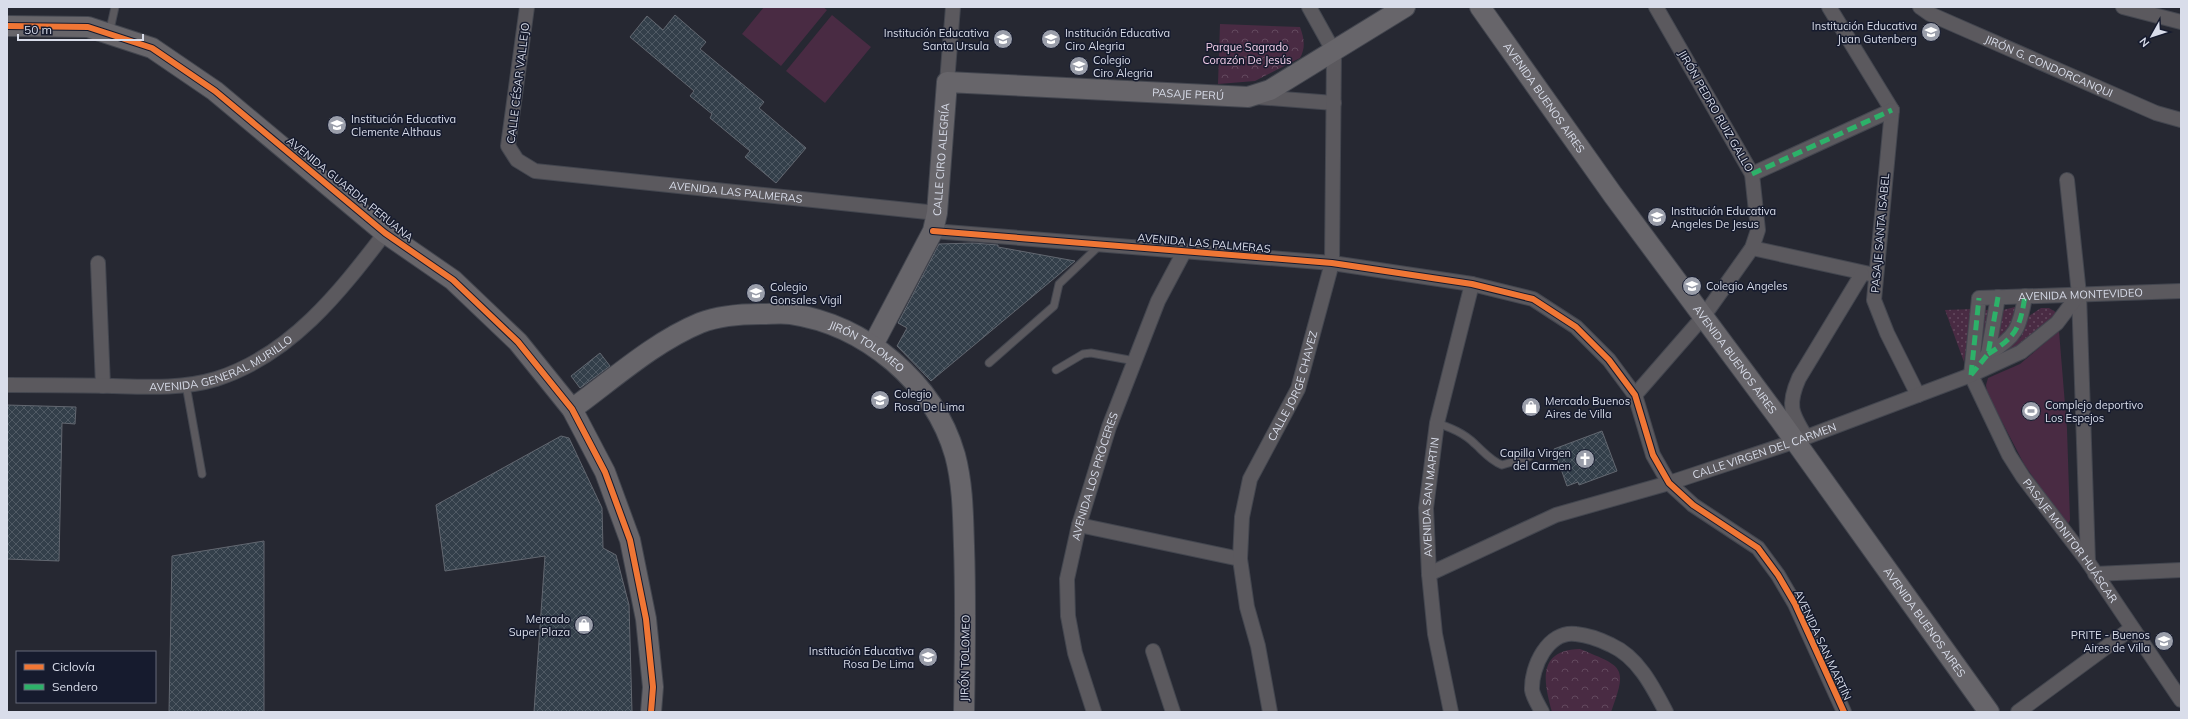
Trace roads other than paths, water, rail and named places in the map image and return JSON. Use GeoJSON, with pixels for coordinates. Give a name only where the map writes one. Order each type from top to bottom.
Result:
{"type":"FeatureCollection","features":[{"type":"Feature","properties":{"kind":"street","name":"CALLE CÉSAR VALLEJO"},"geometry":{"type":"LineString","coordinates":[[527,7],[508,146],[517,160],[535,171]]}},
{"type":"Feature","properties":{"kind":"street","name":"CALLE CIRO ALEGRÍA"},"geometry":{"type":"LineString","coordinates":[[872,345],[935,222],[953,7]]}},
{"type":"Feature","properties":{"kind":"street"},"geometry":{"type":"LineString","coordinates":[[1309,7],[1334,52]]}},
{"type":"Feature","properties":{"kind":"street","name":"PASAJE PERÚ"},"geometry":{"type":"LineString","coordinates":[[947,82],[1248,97],[1270,90],[1405,7]]}},
{"type":"Feature","properties":{"kind":"street","name":"AVENIDA BUENOS AIRES"},"geometry":{"type":"LineString","coordinates":[[1480,7],[1613,195],[1703,317],[1801,439],[1990,712]]}},
{"type":"Feature","properties":{"kind":"street","name":"JIRÓN PEDRO RUIZ GALLO"},"geometry":{"type":"LineString","coordinates":[[1635,396],[1703,317],[1752,248],[1758,230],[1752,174],[1656,7]]}},
{"type":"Feature","properties":{"kind":"street"},"geometry":{"type":"LineString","coordinates":[[1752,174],[1892,110],[1829,7]]}},
{"type":"Feature","properties":{"kind":"street","name":"JIRÓN G. CONDORCANQUI"},"geometry":{"type":"LineString","coordinates":[[1920,7],[1938,17],[2156,113],[2181,120]]}},
{"type":"Feature","properties":{"kind":"street"},"geometry":{"type":"LineString","coordinates":[[2123,7],[2181,22]]}},
{"type":"Feature","properties":{"kind":"street","name":"AVENIDA GUARDIA PERUANA"},"geometry":{"type":"LineString","coordinates":[[7,26],[88,27],[152,48],[215,91],[386,233],[453,280],[518,342],[572,409],[605,472],[630,540],[646,619],[653,687],[651,712]]}},
{"type":"Feature","properties":{"kind":"street","name":"CALLE JORGE CHAVEZ"},"geometry":{"type":"LineString","coordinates":[[1270,712],[1258,646],[1247,607],[1240,558],[1242,517],[1250,478],[1298,389],[1332,263],[1334,52]]}},
{"type":"Feature","properties":{"kind":"street"},"geometry":{"type":"LineString","coordinates":[[1248,97],[1334,103]]}},
{"type":"Feature","properties":{"kind":"street","name":"PASAJE SANTA ISABEL"},"geometry":{"type":"LineString","coordinates":[[1892,110],[1869,274],[1874,300],[1887,333],[1918,395]]}},
{"type":"Feature","properties":{"kind":"street","name":"AVENIDA LAS PALMERAS"},"geometry":{"type":"LineString","coordinates":[[535,171],[935,222],[1100,245],[1332,263],[1472,284]]}},
{"type":"Feature","properties":{"kind":"street"},"geometry":{"type":"LineString","coordinates":[[2067,180],[2079,294],[2088,562]]}},
{"type":"Feature","properties":{"kind":"street","name":"AVENIDA GENERAL MURILLO"},"geometry":{"type":"LineString","coordinates":[[7,385],[186,385],[216,379],[262,359],[301,330],[345,285],[386,233]]}},
{"type":"Feature","properties":{"kind":"street"},"geometry":{"type":"LineString","coordinates":[[1752,248],[1869,274],[1799,378],[1792,394],[1791,405],[1801,439]]}},
{"type":"Feature","properties":{"kind":"street","name":"AVENIDA LOS PRÓCERES"},"geometry":{"type":"LineString","coordinates":[[1094,712],[1075,654],[1068,616],[1067,578],[1079,526],[1109,427],[1158,301],[1184,252]]}},
{"type":"Feature","properties":{"kind":"street"},"geometry":{"type":"LineString","coordinates":[[98,263],[103,386]]}},
{"type":"Feature","properties":{"kind":"street","name":"AVENIDA SAN MARTÍN"},"geometry":{"type":"LineString","coordinates":[[1472,284],[1533,299],[1576,328],[1609,360],[1635,396],[1653,455],[1669,483],[1693,505],[1758,548],[1778,575],[1794,604],[1844,712]]}},
{"type":"Feature","properties":{"kind":"street","name":"AVENIDA SAN MARTIN"},"geometry":{"type":"LineString","coordinates":[[1451,712],[1435,634],[1429,574],[1426,508],[1437,423],[1472,284]]}},
{"type":"Feature","properties":{"kind":"street","name":"AVENIDA MONTEVIDEO"},"geometry":{"type":"LineString","coordinates":[[1970,375],[1979,298],[2181,291]]}},
{"type":"Feature","properties":{"kind":"street","name":"CALLE VIRGEN DEL CARMEN"},"geometry":{"type":"LineString","coordinates":[[1429,574],[1556,515],[1669,483],[1801,439],[1970,375],[2021,352],[2057,322],[2079,294]]}},
{"type":"Feature","properties":{"kind":"street"},"geometry":{"type":"LineString","coordinates":[[1970,375],[1988,354],[2000,347],[2016,331],[2021,320],[2025,296]]}},
{"type":"Feature","properties":{"kind":"street"},"geometry":{"type":"LineString","coordinates":[[1988,354],[1998,297]]}},
{"type":"Feature","properties":{"kind":"street","name":"JIRÓN TOLOMEO"},"geometry":{"type":"LineString","coordinates":[[572,409],[664,342],[701,323],[744,314],[790,314],[831,324],[872,345],[909,377],[940,417],[955,455],[962,496],[966,605],[964,712]]}},
{"type":"Feature","properties":{"kind":"street","name":"PASAJE MONITOR HUÁSCAR"},"geometry":{"type":"LineString","coordinates":[[1970,375],[2009,455],[2023,477],[2088,562],[2181,700]]}},
{"type":"Feature","properties":{"kind":"street"},"geometry":{"type":"LineString","coordinates":[[1079,526],[1240,558]]}},
{"type":"Feature","properties":{"kind":"street"},"geometry":{"type":"LineString","coordinates":[[2096,574],[2181,570]]}},
{"type":"Feature","properties":{"kind":"street"},"geometry":{"type":"LineString","coordinates":[[2018,712],[2132,628]]}},
{"type":"Feature","properties":{"kind":"street"},"geometry":{"type":"LineString","coordinates":[[1542,712],[1532,691],[1535,666],[1545,649],[1560,636],[1575,634],[1611,645],[1634,662],[1654,690],[1666,712]]}},
{"type":"Feature","properties":{"kind":"street"},"geometry":{"type":"LineString","coordinates":[[1153,651],[1173,712]]}},
{"type":"Feature","properties":{"kind":"lane"},"geometry":{"type":"LineString","coordinates":[[109,34],[115,7]]}},
{"type":"Feature","properties":{"kind":"lane"},"geometry":{"type":"LineString","coordinates":[[989,363],[1054,306],[1059,284],[1100,245]]}},
{"type":"Feature","properties":{"kind":"lane"},"geometry":{"type":"LineString","coordinates":[[1056,370],[1083,354],[1091,353],[1134,361]]}},
{"type":"Feature","properties":{"kind":"lane"},"geometry":{"type":"LineString","coordinates":[[186,385],[202,474]]}},
{"type":"Feature","properties":{"kind":"lane"},"geometry":{"type":"LineString","coordinates":[[1437,423],[1455,429],[1474,443],[1484,454],[1502,465],[1529,457]]}},
{"type":"Feature","properties":{"kind":"place","name":"Institución Educativa Juan Gutenberg"},"geometry":{"type":"Point","coordinates":[1931,32]}},
{"type":"Feature","properties":{"kind":"place","name":"Institución Educativa Santa Ursula"},"geometry":{"type":"Point","coordinates":[1003,39]}},
{"type":"Feature","properties":{"kind":"place","name":"Institución Educativa Ciro Alegria"},"geometry":{"type":"Point","coordinates":[1051,39]}},
{"type":"Feature","properties":{"kind":"place","name":"Colegio Ciro Alegria"},"geometry":{"type":"Point","coordinates":[1079,66]}},
{"type":"Feature","properties":{"kind":"place","name":"Institución Educativa Clemente Althaus"},"geometry":{"type":"Point","coordinates":[337,125]}},
{"type":"Feature","properties":{"kind":"place","name":"Institución Educativa Angeles De Jesus"},"geometry":{"type":"Point","coordinates":[1657,217]}},
{"type":"Feature","properties":{"kind":"place","name":"Colegio Angeles"},"geometry":{"type":"Point","coordinates":[1692,286]}},
{"type":"Feature","properties":{"kind":"place","name":"Colegio Gonsales Vigil"},"geometry":{"type":"Point","coordinates":[756,293]}},
{"type":"Feature","properties":{"kind":"place","name":"Colegio Rosa De Lima"},"geometry":{"type":"Point","coordinates":[880,400]}},
{"type":"Feature","properties":{"kind":"place","name":"Mercado Buenos Aires de Villa"},"geometry":{"type":"Point","coordinates":[1531,407]}},
{"type":"Feature","properties":{"kind":"place","name":"Complejo deportivo Los Espejos"},"geometry":{"type":"Point","coordinates":[2031,411]}},
{"type":"Feature","properties":{"kind":"place","name":"Capilla Virgen del Carmen"},"geometry":{"type":"Point","coordinates":[1585,459]}},
{"type":"Feature","properties":{"kind":"place","name":"Mercado Super Plaza"},"geometry":{"type":"Point","coordinates":[584,625]}},
{"type":"Feature","properties":{"kind":"place","name":"PRITE - Buenos Aires de Villa"},"geometry":{"type":"Point","coordinates":[2164,641]}},
{"type":"Feature","properties":{"kind":"place","name":"Institución Educativa Rosa De Lima"},"geometry":{"type":"Point","coordinates":[928,657]}},
{"type":"Feature","properties":{"kind":"park label","name":"Parque Sagrado Corazón De Jesús"},"geometry":{"type":"Point","coordinates":[1247,53]}}]}
